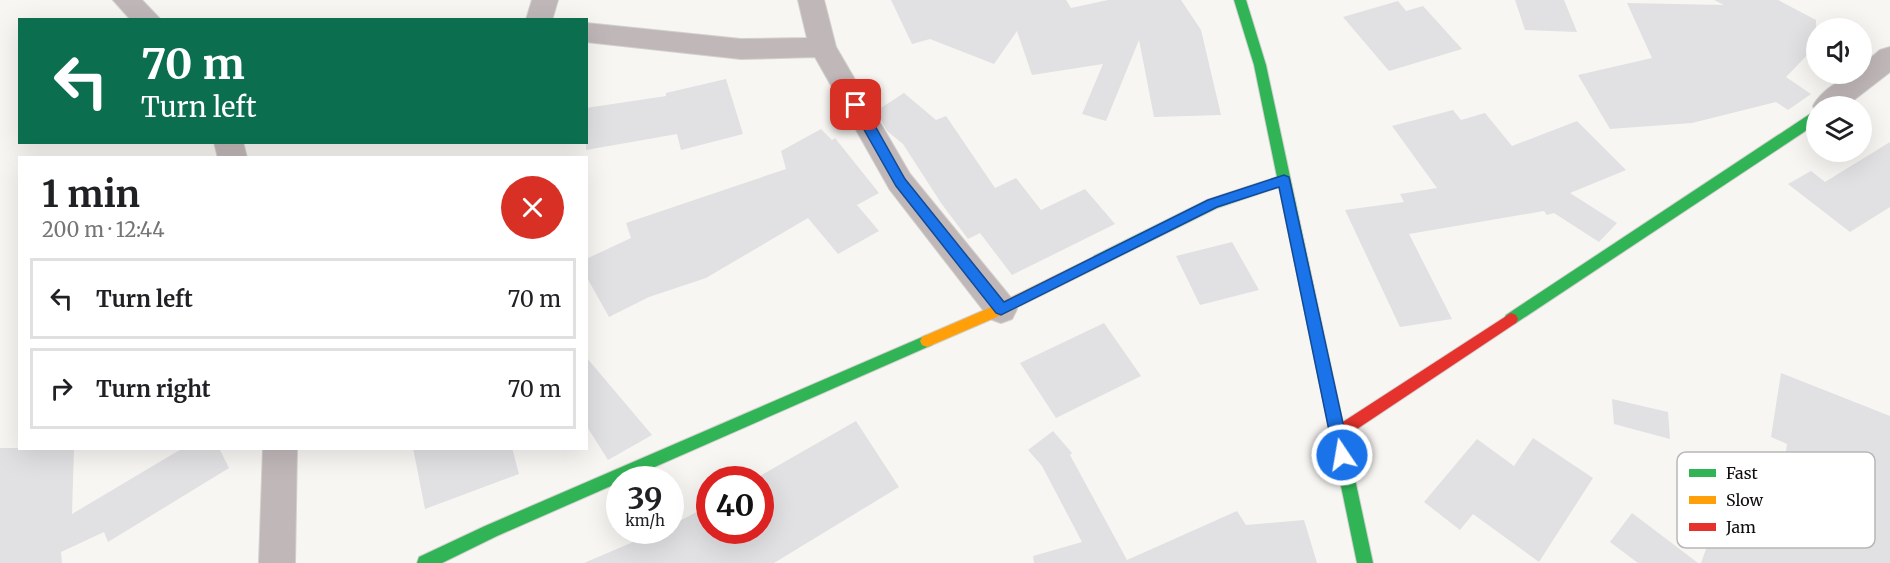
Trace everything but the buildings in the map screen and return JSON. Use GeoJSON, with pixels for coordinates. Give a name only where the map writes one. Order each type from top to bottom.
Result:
{"type":"FeatureCollection","features":[{"type":"Feature","properties":{"kind":"street"},"geometry":{"type":"LineString","coordinates":[[126,0],[146,18]]}},
{"type":"Feature","properties":{"kind":"street"},"geometry":{"type":"LineString","coordinates":[[540,18],[545,0]]}},
{"type":"Feature","properties":{"kind":"street"},"geometry":{"type":"LineString","coordinates":[[811,0],[823,47],[900,182],[1001,309]]}},
{"type":"Feature","properties":{"kind":"street"},"geometry":{"type":"LineString","coordinates":[[1240,0],[1260,65],[1365,563]]}},
{"type":"Feature","properties":{"kind":"street"},"geometry":{"type":"LineString","coordinates":[[588,32],[741,49],[823,47]]}},
{"type":"Feature","properties":{"kind":"street"},"geometry":{"type":"LineString","coordinates":[[1840,96],[1890,57]]}},
{"type":"Feature","properties":{"kind":"street"},"geometry":{"type":"LineString","coordinates":[[1337,434],[1806,124]]}},
{"type":"Feature","properties":{"kind":"street"},"geometry":{"type":"LineString","coordinates":[[425,563],[491,531],[1001,309],[1212,204],[1284,180]]}},
{"type":"Feature","properties":{"kind":"street"},"geometry":{"type":"LineString","coordinates":[[277,563],[280,450]]}},
{"type":"Feature","properties":{"kind":"traffic: fast"},"geometry":{"type":"LineString","coordinates":[[1240,0],[1260,65],[1365,563]]}},
{"type":"Feature","properties":{"kind":"traffic: fast"},"geometry":{"type":"LineString","coordinates":[[1511,319],[1806,124]]}},
{"type":"Feature","properties":{"kind":"traffic: fast"},"geometry":{"type":"LineString","coordinates":[[1099,260],[1212,204],[1284,180]]}},
{"type":"Feature","properties":{"kind":"traffic: fast"},"geometry":{"type":"LineString","coordinates":[[425,563],[491,531],[927,341]]}},
{"type":"Feature","properties":{"kind":"traffic: slow"},"geometry":{"type":"LineString","coordinates":[[927,341],[1001,309],[1099,260]]}},
{"type":"Feature","properties":{"kind":"traffic: jam"},"geometry":{"type":"LineString","coordinates":[[1337,434],[1511,319]]}},
{"type":"Feature","properties":{"kind":"route"},"geometry":{"type":"LineString","coordinates":[[856,105],[900,182],[1001,309],[1212,204],[1284,180],[1342,455]]}}]}
